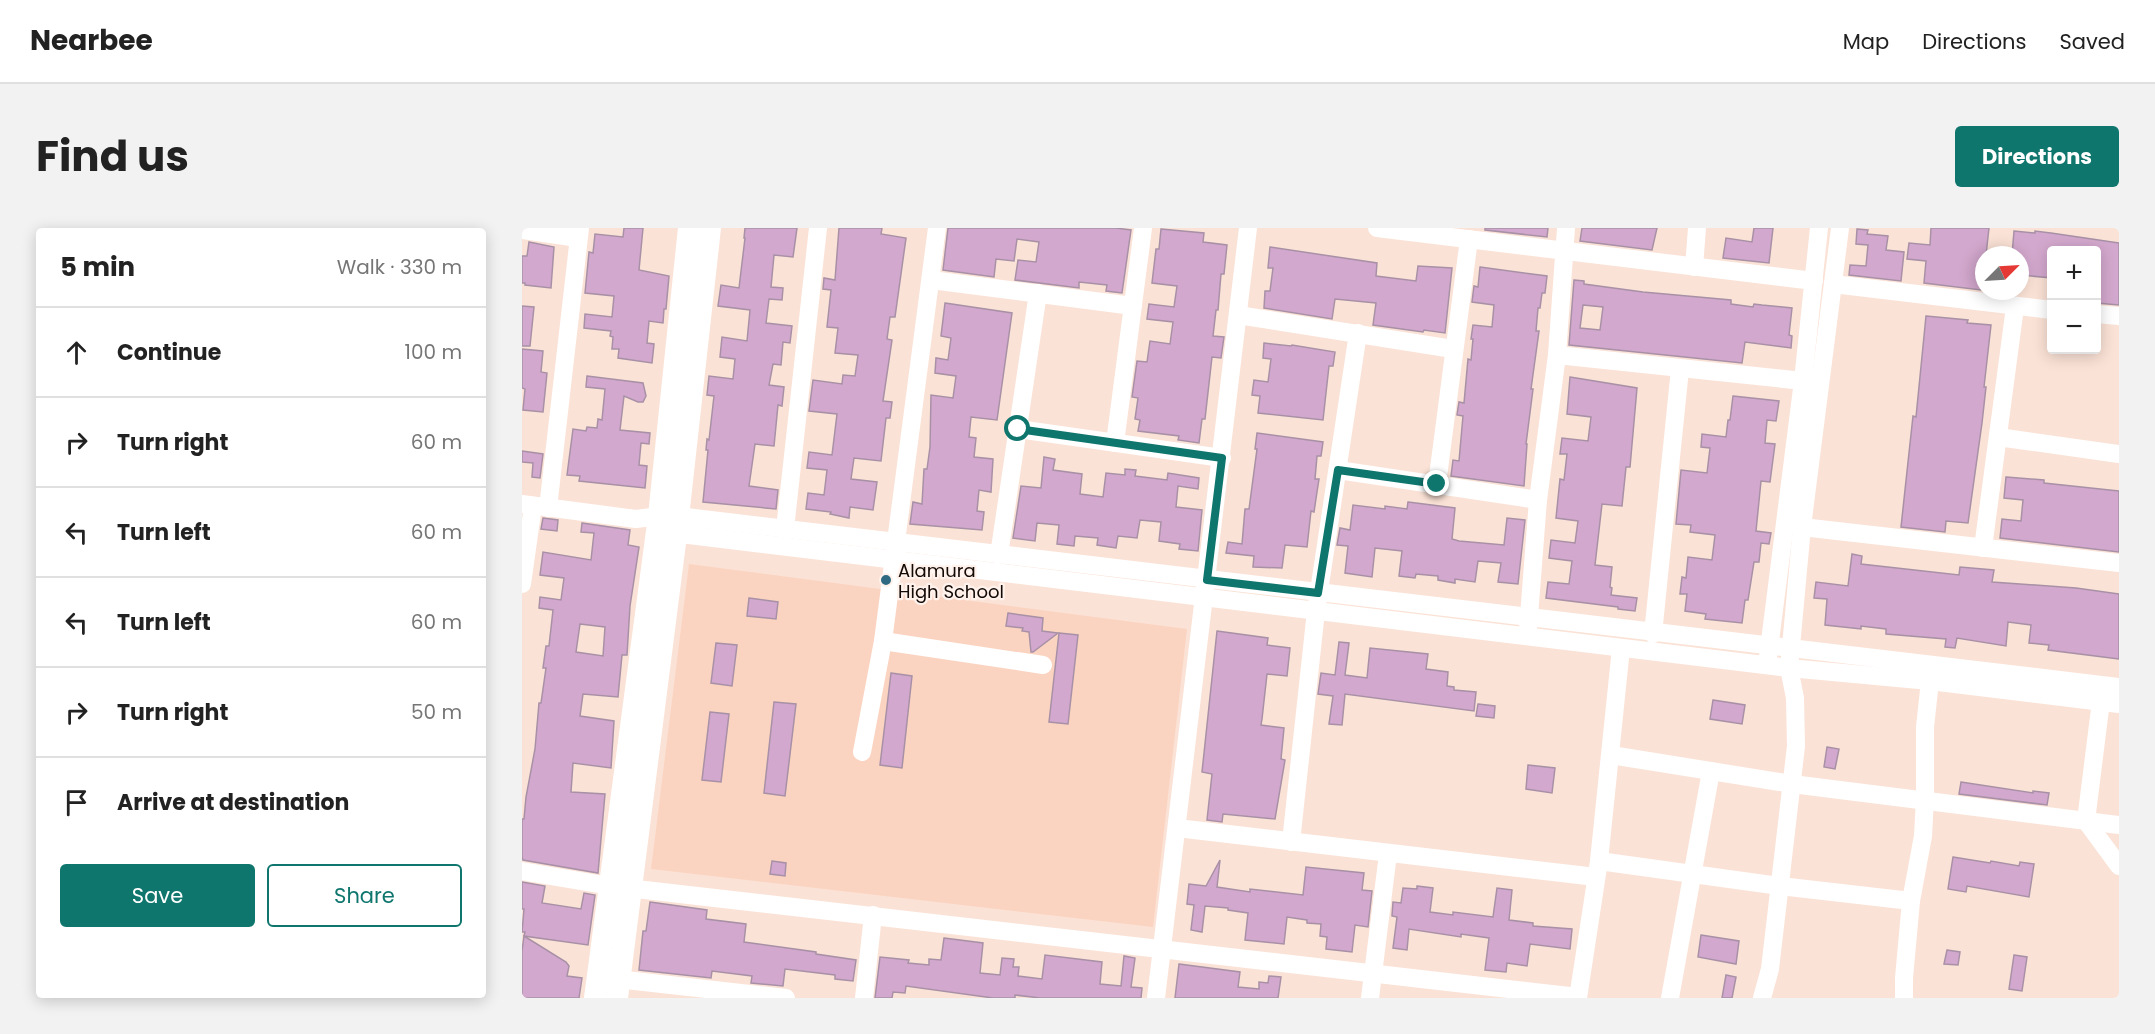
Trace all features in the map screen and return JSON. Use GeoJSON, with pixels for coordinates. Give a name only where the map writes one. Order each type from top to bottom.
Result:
{"type":"FeatureCollection","features":[{"type":"Feature","properties":{"kind":"main road"},"geometry":{"type":"LineString","coordinates":[[689,228],[696,264]]}},
{"type":"Feature","properties":{"kind":"main road"},"geometry":{"type":"LineString","coordinates":[[619,988],[621,886],[667,524],[696,264],[710,228]]}},
{"type":"Feature","properties":{"kind":"main road"},"geometry":{"type":"LineString","coordinates":[[596,988],[621,886]]}},
{"type":"Feature","properties":{"kind":"street"},"geometry":{"type":"LineString","coordinates":[[785,529],[818,228]]}},
{"type":"Feature","properties":{"kind":"street"},"geometry":{"type":"LineString","coordinates":[[862,752],[883,640],[937,228]]}},
{"type":"Feature","properties":{"kind":"street"},"geometry":{"type":"LineString","coordinates":[[1115,443],[1143,228]]}},
{"type":"Feature","properties":{"kind":"street"},"geometry":{"type":"LineString","coordinates":[[1156,998],[1248,228]]}},
{"type":"Feature","properties":{"kind":"street"},"geometry":{"type":"LineString","coordinates":[[1377,228],[1814,281]]}},
{"type":"Feature","properties":{"kind":"street"},"geometry":{"type":"LineString","coordinates":[[1528,627],[1538,500],[1557,355],[1566,228]]}},
{"type":"Feature","properties":{"kind":"street"},"geometry":{"type":"LineString","coordinates":[[1694,267],[1697,228]]}},
{"type":"Feature","properties":{"kind":"street"},"geometry":{"type":"LineString","coordinates":[[1768,656],[1803,381],[1819,228]]}},
{"type":"Feature","properties":{"kind":"street"},"geometry":{"type":"LineString","coordinates":[[1762,998],[1770,969],[1796,746],[1790,659],[1802,527],[1840,228]]}},
{"type":"Feature","properties":{"kind":"street"},"geometry":{"type":"LineString","coordinates":[[522,230],[579,233],[522,584]]}},
{"type":"Feature","properties":{"kind":"street"},"geometry":{"type":"LineString","coordinates":[[1437,484],[1469,239]]}},
{"type":"Feature","properties":{"kind":"street"},"geometry":{"type":"LineString","coordinates":[[931,280],[1133,306]]}},
{"type":"Feature","properties":{"kind":"street"},"geometry":{"type":"LineString","coordinates":[[1833,284],[2047,310]]}},
{"type":"Feature","properties":{"kind":"street"},"geometry":{"type":"LineString","coordinates":[[999,555],[1038,293]]}},
{"type":"Feature","properties":{"kind":"street"},"geometry":{"type":"LineString","coordinates":[[1983,548],[2015,307]]}},
{"type":"Feature","properties":{"kind":"street"},"geometry":{"type":"LineString","coordinates":[[2101,314],[2119,316]]}},
{"type":"Feature","properties":{"kind":"street"},"geometry":{"type":"LineString","coordinates":[[1238,315],[1454,349]]}},
{"type":"Feature","properties":{"kind":"street"},"geometry":{"type":"LineString","coordinates":[[1291,842],[1317,602],[1358,333]]}},
{"type":"Feature","properties":{"kind":"street"},"geometry":{"type":"LineString","coordinates":[[1557,355],[1803,381]]}},
{"type":"Feature","properties":{"kind":"street"},"geometry":{"type":"LineString","coordinates":[[1653,634],[1680,369]]}},
{"type":"Feature","properties":{"kind":"street"},"geometry":{"type":"LineString","coordinates":[[1018,429],[1222,458]]}},
{"type":"Feature","properties":{"kind":"street"},"geometry":{"type":"LineString","coordinates":[[1998,437],[2119,454]]}},
{"type":"Feature","properties":{"kind":"street"},"geometry":{"type":"LineString","coordinates":[[1338,470],[1538,500]]}},
{"type":"Feature","properties":{"kind":"street"},"geometry":{"type":"LineString","coordinates":[[534,506],[636,519],[894,561],[1206,589],[1528,627],[1653,634],[1768,656],[1930,681],[2110,703],[2086,821],[2119,866]]}},
{"type":"Feature","properties":{"kind":"street"},"geometry":{"type":"LineString","coordinates":[[667,524],[785,529],[897,542],[999,555],[1206,589]]}},
{"type":"Feature","properties":{"kind":"street"},"geometry":{"type":"LineString","coordinates":[[1802,527],[2119,563]]}},
{"type":"Feature","properties":{"kind":"street"},"geometry":{"type":"LineString","coordinates":[[1528,627],[1621,648],[1768,656]]}},
{"type":"Feature","properties":{"kind":"street"},"geometry":{"type":"LineString","coordinates":[[883,640],[1043,665]]}},
{"type":"Feature","properties":{"kind":"street"},"geometry":{"type":"LineString","coordinates":[[522,871],[621,886],[1373,974],[1470,991],[1578,997],[1598,869],[1621,648]]}},
{"type":"Feature","properties":{"kind":"street"},"geometry":{"type":"LineString","coordinates":[[1790,659],[2119,687]]}},
{"type":"Feature","properties":{"kind":"street"},"geometry":{"type":"LineString","coordinates":[[1904,998],[1911,901],[1923,836],[1925,727],[1930,681]]}},
{"type":"Feature","properties":{"kind":"street"},"geometry":{"type":"LineString","coordinates":[[1611,755],[1792,784],[2119,825]]}},
{"type":"Feature","properties":{"kind":"street"},"geometry":{"type":"LineString","coordinates":[[1670,998],[1711,771]]}},
{"type":"Feature","properties":{"kind":"street"},"geometry":{"type":"LineString","coordinates":[[1177,828],[1388,854],[1598,869],[1692,873],[1911,901]]}},
{"type":"Feature","properties":{"kind":"street"},"geometry":{"type":"LineString","coordinates":[[1370,998],[1388,854]]}},
{"type":"Feature","properties":{"kind":"street"},"geometry":{"type":"LineString","coordinates":[[864,998],[873,915]]}},
{"type":"Feature","properties":{"kind":"street"},"geometry":{"type":"LineString","coordinates":[[596,988],[786,998]]}},
{"type":"Feature","properties":{"kind":"shaded area"},"geometry":{"type":"Polygon","coordinates":[[[689,564],[1187,629],[1153,927],[651,869],[689,564]]]}},
{"type":"Feature","properties":{"kind":"building"},"geometry":{"type":"Polygon","coordinates":[[[624,228],[643,228],[639,270],[669,276],[663,323],[649,321],[647,343],[654,344],[652,363],[618,358],[619,349],[612,349],[611,331],[584,328],[585,314],[612,317],[614,296],[585,293],[589,252],[593,253],[595,234],[623,237],[624,228]]]}},
{"type":"Feature","properties":{"kind":"building"},"geometry":{"type":"Polygon","coordinates":[[[745,228],[797,228],[793,257],[774,255],[771,287],[783,288],[782,300],[769,299],[766,323],[792,326],[790,343],[783,342],[781,365],[773,364],[769,385],[784,387],[782,406],[778,405],[774,446],[755,444],[749,486],[778,490],[776,509],[703,502],[707,439],[709,440],[714,396],[707,395],[709,376],[733,379],[735,359],[720,357],[722,337],[747,341],[750,310],[718,306],[721,285],[739,288],[745,228]]]}},
{"type":"Feature","properties":{"kind":"building"},"geometry":{"type":"Polygon","coordinates":[[[839,228],[882,228],[881,234],[906,238],[895,317],[890,317],[887,339],[892,340],[883,401],[892,402],[890,418],[886,418],[881,461],[854,458],[851,479],[877,482],[873,510],[850,507],[849,518],[830,514],[831,512],[806,509],[808,493],[824,495],[827,470],[807,468],[809,452],[832,455],[837,414],[809,411],[813,380],[842,384],[843,375],[855,376],[858,355],[835,353],[838,328],[827,327],[831,290],[823,289],[824,278],[835,280],[839,228]]]}},
{"type":"Feature","properties":{"kind":"building"},"geometry":{"type":"Polygon","coordinates":[[[948,228],[1116,228],[1131,230],[1122,293],[1106,291],[1107,285],[1079,282],[1079,288],[1015,280],[1018,260],[1036,262],[1039,242],[1017,239],[1014,261],[996,259],[994,277],[943,270],[948,228]]]}},
{"type":"Feature","properties":{"kind":"building"},"geometry":{"type":"Polygon","coordinates":[[[1485,228],[1548,228],[1547,237],[1485,230],[1485,228]]]}},
{"type":"Feature","properties":{"kind":"building"},"geometry":{"type":"Polygon","coordinates":[[[1582,228],[1657,228],[1652,250],[1580,241],[1582,228]]]}},
{"type":"Feature","properties":{"kind":"building"},"geometry":{"type":"Polygon","coordinates":[[[1754,228],[1773,228],[1769,263],[1723,258],[1726,238],[1752,242],[1754,228]]]}},
{"type":"Feature","properties":{"kind":"building"},"geometry":{"type":"Polygon","coordinates":[[[1931,228],[1989,228],[1987,246],[1975,246],[1975,289],[1924,283],[1926,261],[1907,259],[1909,243],[1930,245],[1931,228]]]}},
{"type":"Feature","properties":{"kind":"building"},"geometry":{"type":"Polygon","coordinates":[[[1161,229],[1204,233],[1203,242],[1227,245],[1213,336],[1224,337],[1221,358],[1212,357],[1205,419],[1202,419],[1199,443],[1178,440],[1179,436],[1138,431],[1140,420],[1135,419],[1138,398],[1132,397],[1137,361],[1147,362],[1150,341],[1170,344],[1173,322],[1147,319],[1149,304],[1174,307],[1177,286],[1152,283],[1161,229]]]}},
{"type":"Feature","properties":{"kind":"building"},"geometry":{"type":"Polygon","coordinates":[[[1857,229],[1868,230],[1867,234],[1888,236],[1886,250],[1904,252],[1901,281],[1849,275],[1850,265],[1866,266],[1868,245],[1856,244],[1857,229]]]}},
{"type":"Feature","properties":{"kind":"building"},"geometry":{"type":"Polygon","coordinates":[[[2014,231],[2035,233],[2035,231],[2119,243],[2119,305],[2101,303],[2101,246],[2047,246],[2047,278],[2029,276],[2029,246],[2013,246],[2014,231]]]}},
{"type":"Feature","properties":{"kind":"building"},"geometry":{"type":"Polygon","coordinates":[[[529,242],[554,247],[551,288],[522,283],[522,256],[527,256],[529,242]]]}},
{"type":"Feature","properties":{"kind":"building"},"geometry":{"type":"Polygon","coordinates":[[[1270,247],[1377,263],[1376,276],[1416,281],[1418,266],[1452,268],[1445,333],[1373,325],[1376,303],[1335,299],[1332,319],[1264,308],[1265,291],[1270,291],[1273,268],[1268,268],[1270,247]]]}},
{"type":"Feature","properties":{"kind":"building"},"geometry":{"type":"Polygon","coordinates":[[[1480,267],[1547,276],[1545,293],[1542,293],[1540,308],[1538,308],[1536,331],[1539,331],[1531,389],[1533,389],[1526,444],[1524,486],[1451,476],[1453,460],[1459,461],[1463,416],[1457,415],[1459,402],[1464,403],[1468,359],[1471,360],[1473,325],[1492,327],[1494,305],[1472,302],[1474,286],[1478,287],[1480,267]]]}},
{"type":"Feature","properties":{"kind":"building"},"geometry":{"type":"Polygon","coordinates":[[[1574,280],[1584,281],[1584,284],[1643,292],[1731,300],[1731,304],[1753,307],[1754,304],[1792,308],[1789,335],[1792,336],[1791,348],[1745,342],[1742,363],[1569,345],[1574,280]],[[1583,305],[1580,328],[1600,330],[1603,307],[1583,305]]]}},
{"type":"Feature","properties":{"kind":"building"},"geometry":{"type":"Polygon","coordinates":[[[945,303],[1012,313],[997,420],[971,417],[969,437],[976,438],[974,457],[993,459],[991,492],[979,490],[977,511],[984,512],[982,530],[910,524],[913,502],[922,504],[924,469],[927,469],[930,447],[931,395],[953,398],[956,376],[935,373],[936,358],[948,360],[951,338],[941,336],[945,303]]]}},
{"type":"Feature","properties":{"kind":"building"},"geometry":{"type":"Polygon","coordinates":[[[522,306],[534,307],[530,346],[522,346],[522,306]]]}},
{"type":"Feature","properties":{"kind":"building"},"geometry":{"type":"Polygon","coordinates":[[[1926,316],[1991,325],[1982,423],[1968,523],[1946,521],[1945,532],[1901,527],[1913,416],[1916,417],[1926,316]]]}},
{"type":"Feature","properties":{"kind":"building"},"geometry":{"type":"Polygon","coordinates":[[[1264,343],[1335,352],[1333,366],[1329,366],[1323,420],[1258,413],[1260,396],[1252,395],[1254,380],[1268,382],[1271,359],[1263,358],[1264,343]]]}},
{"type":"Feature","properties":{"kind":"building"},"geometry":{"type":"Polygon","coordinates":[[[522,349],[543,351],[541,372],[547,373],[543,412],[523,410],[525,389],[522,388],[522,349]]]}},
{"type":"Feature","properties":{"kind":"building"},"geometry":{"type":"Polygon","coordinates":[[[587,376],[643,383],[646,396],[643,402],[624,396],[620,430],[650,433],[649,444],[641,443],[639,465],[647,466],[645,488],[579,481],[580,476],[567,475],[573,429],[586,431],[587,427],[597,428],[598,419],[602,420],[605,389],[586,387],[587,376]]]}},
{"type":"Feature","properties":{"kind":"building"},"geometry":{"type":"Polygon","coordinates":[[[1570,377],[1637,388],[1630,467],[1626,467],[1622,506],[1602,504],[1595,565],[1612,567],[1611,595],[1637,598],[1635,611],[1546,598],[1548,582],[1569,584],[1572,561],[1549,558],[1551,540],[1575,543],[1578,521],[1556,518],[1560,479],[1564,480],[1567,454],[1560,454],[1562,438],[1588,441],[1591,417],[1567,414],[1570,377]]]}},
{"type":"Feature","properties":{"kind":"building"},"geometry":{"type":"Polygon","coordinates":[[[1733,396],[1779,401],[1776,421],[1767,420],[1765,443],[1775,444],[1770,482],[1761,481],[1756,531],[1771,533],[1769,544],[1761,543],[1759,562],[1754,562],[1742,623],[1705,619],[1706,614],[1685,611],[1687,594],[1680,594],[1682,577],[1686,578],[1688,557],[1712,560],[1715,535],[1690,532],[1691,525],[1676,524],[1681,470],[1707,473],[1710,448],[1701,447],[1702,434],[1726,437],[1733,396]]]}},
{"type":"Feature","properties":{"kind":"building"},"geometry":{"type":"Polygon","coordinates":[[[1257,433],[1323,442],[1321,456],[1317,456],[1315,479],[1319,479],[1314,512],[1311,511],[1307,547],[1285,545],[1282,568],[1253,567],[1254,556],[1226,553],[1228,542],[1242,544],[1245,509],[1249,509],[1257,433]]]}},
{"type":"Feature","properties":{"kind":"building"},"geometry":{"type":"Polygon","coordinates":[[[522,451],[543,454],[540,478],[532,477],[533,463],[522,462],[522,451]]]}},
{"type":"Feature","properties":{"kind":"building"},"geometry":{"type":"Polygon","coordinates":[[[1044,457],[1055,459],[1053,470],[1082,474],[1080,494],[1103,497],[1106,473],[1125,475],[1125,469],[1136,470],[1135,476],[1167,480],[1168,473],[1199,478],[1198,489],[1178,486],[1176,507],[1202,510],[1198,551],[1179,549],[1180,544],[1159,541],[1161,522],[1140,520],[1137,538],[1118,536],[1116,548],[1097,545],[1098,538],[1075,536],[1074,546],[1057,544],[1059,525],[1037,523],[1035,541],[1013,538],[1021,486],[1041,488],[1044,457]]]}},
{"type":"Feature","properties":{"kind":"building"},"geometry":{"type":"Polygon","coordinates":[[[2006,477],[2119,491],[2119,552],[2000,538],[2002,519],[2021,521],[2023,500],[2004,498],[2006,477]]]}},
{"type":"Feature","properties":{"kind":"building"},"geometry":{"type":"Polygon","coordinates":[[[1408,502],[1455,508],[1452,539],[1459,541],[1504,545],[1507,518],[1525,520],[1518,584],[1498,582],[1501,563],[1478,561],[1475,582],[1455,579],[1455,583],[1438,580],[1438,576],[1416,574],[1415,578],[1399,576],[1402,551],[1375,548],[1372,577],[1345,573],[1348,546],[1337,545],[1340,528],[1350,530],[1353,505],[1407,509],[1408,502]]]}},
{"type":"Feature","properties":{"kind":"building"},"geometry":{"type":"Polygon","coordinates":[[[543,518],[558,520],[557,531],[541,529],[543,518]]]}},
{"type":"Feature","properties":{"kind":"building"},"geometry":{"type":"Polygon","coordinates":[[[582,523],[630,530],[628,545],[639,547],[630,606],[627,655],[622,655],[618,697],[583,694],[580,716],[614,721],[611,768],[573,763],[571,792],[605,794],[598,873],[523,860],[522,857],[522,819],[524,819],[535,749],[539,703],[541,703],[546,668],[543,668],[546,646],[549,646],[553,610],[539,608],[540,597],[561,600],[564,578],[540,575],[543,552],[591,560],[594,533],[581,532],[582,523]],[[580,624],[576,652],[603,656],[605,627],[580,624]]]}},
{"type":"Feature","properties":{"kind":"building"},"geometry":{"type":"Polygon","coordinates":[[[1852,554],[1862,556],[1861,564],[1959,575],[1960,567],[1994,570],[1992,582],[2076,588],[2119,594],[2119,659],[2048,650],[2049,645],[2029,643],[2031,625],[2008,622],[2006,646],[1957,638],[1955,648],[1945,647],[1946,639],[1886,634],[1886,629],[1861,626],[1861,629],[1825,625],[1827,599],[1814,598],[1816,582],[1848,586],[1852,554]]]}},
{"type":"Feature","properties":{"kind":"building"},"geometry":{"type":"Polygon","coordinates":[[[749,598],[778,602],[776,619],[747,616],[749,598]]]}},
{"type":"Feature","properties":{"kind":"building"},"geometry":{"type":"Polygon","coordinates":[[[1008,613],[1043,618],[1042,631],[1058,633],[1031,652],[1029,632],[1022,631],[1023,628],[1006,626],[1008,613]]]}},
{"type":"Feature","properties":{"kind":"building"},"geometry":{"type":"Polygon","coordinates":[[[1217,631],[1268,638],[1267,645],[1290,648],[1287,676],[1267,674],[1261,725],[1284,728],[1281,759],[1285,760],[1275,819],[1223,814],[1222,822],[1207,820],[1212,774],[1202,772],[1217,631]]]}},
{"type":"Feature","properties":{"kind":"building"},"geometry":{"type":"Polygon","coordinates":[[[1059,633],[1078,635],[1068,724],[1049,722],[1059,633]]]}},
{"type":"Feature","properties":{"kind":"building"},"geometry":{"type":"Polygon","coordinates":[[[1339,642],[1349,643],[1345,675],[1367,678],[1370,648],[1428,654],[1426,669],[1448,672],[1447,686],[1454,687],[1454,690],[1476,692],[1474,711],[1345,694],[1342,725],[1329,724],[1333,696],[1318,694],[1321,673],[1335,675],[1339,642]]]}},
{"type":"Feature","properties":{"kind":"building"},"geometry":{"type":"Polygon","coordinates":[[[716,643],[737,645],[732,686],[711,683],[716,643]]]}},
{"type":"Feature","properties":{"kind":"building"},"geometry":{"type":"Polygon","coordinates":[[[891,673],[912,676],[902,768],[880,765],[891,673]]]}},
{"type":"Feature","properties":{"kind":"building"},"geometry":{"type":"Polygon","coordinates":[[[1713,700],[1745,705],[1742,724],[1710,719],[1713,700]]]}},
{"type":"Feature","properties":{"kind":"building"},"geometry":{"type":"Polygon","coordinates":[[[774,702],[796,704],[785,796],[764,793],[774,702]]]}},
{"type":"Feature","properties":{"kind":"building"},"geometry":{"type":"Polygon","coordinates":[[[1478,704],[1495,706],[1494,718],[1476,716],[1478,704]]]}},
{"type":"Feature","properties":{"kind":"building"},"geometry":{"type":"Polygon","coordinates":[[[710,712],[729,714],[721,782],[702,780],[710,712]]]}},
{"type":"Feature","properties":{"kind":"building"},"geometry":{"type":"Polygon","coordinates":[[[1827,747],[1839,749],[1835,769],[1824,767],[1827,747]]]}},
{"type":"Feature","properties":{"kind":"building"},"geometry":{"type":"Polygon","coordinates":[[[1528,765],[1555,768],[1552,793],[1526,789],[1528,765]]]}},
{"type":"Feature","properties":{"kind":"building"},"geometry":{"type":"Polygon","coordinates":[[[1961,782],[2033,793],[2033,791],[2049,793],[2047,805],[1959,794],[1961,782]]]}},
{"type":"Feature","properties":{"kind":"building"},"geometry":{"type":"Polygon","coordinates":[[[1953,857],[2019,866],[2020,862],[2034,864],[2029,897],[1967,886],[1966,892],[1948,889],[1953,857]]]}},
{"type":"Feature","properties":{"kind":"building"},"geometry":{"type":"Polygon","coordinates":[[[1220,860],[1217,887],[1250,892],[1250,889],[1303,895],[1306,867],[1364,873],[1362,890],[1372,891],[1368,927],[1355,925],[1352,952],[1326,949],[1327,937],[1320,936],[1321,924],[1307,923],[1307,920],[1287,917],[1284,944],[1245,940],[1248,913],[1228,910],[1228,908],[1205,906],[1202,932],[1191,930],[1194,905],[1187,904],[1189,884],[1206,886],[1220,860]]]}},
{"type":"Feature","properties":{"kind":"building"},"geometry":{"type":"Polygon","coordinates":[[[772,861],[786,863],[785,876],[770,874],[772,861]]]}},
{"type":"Feature","properties":{"kind":"building"},"geometry":{"type":"Polygon","coordinates":[[[522,882],[545,886],[542,903],[581,909],[584,893],[595,895],[588,945],[524,936],[525,932],[522,932],[524,909],[522,909],[522,882]]]}},
{"type":"Feature","properties":{"kind":"building"},"geometry":{"type":"Polygon","coordinates":[[[1417,886],[1433,888],[1430,912],[1453,915],[1453,912],[1493,917],[1497,888],[1512,890],[1509,920],[1533,923],[1533,926],[1572,929],[1570,949],[1530,944],[1527,966],[1507,963],[1506,972],[1485,970],[1489,938],[1461,934],[1461,937],[1409,929],[1407,950],[1393,948],[1397,917],[1392,916],[1393,902],[1401,903],[1403,888],[1417,889],[1417,886]]]}},
{"type":"Feature","properties":{"kind":"building"},"geometry":{"type":"Polygon","coordinates":[[[650,902],[707,910],[706,919],[746,924],[744,942],[856,960],[853,981],[835,979],[835,975],[785,969],[783,986],[751,983],[752,976],[712,971],[711,978],[639,970],[643,931],[646,931],[650,902]]]}},
{"type":"Feature","properties":{"kind":"building"},"geometry":{"type":"Polygon","coordinates":[[[1701,935],[1739,941],[1736,964],[1698,957],[1701,935]]]}},
{"type":"Feature","properties":{"kind":"building"},"geometry":{"type":"Polygon","coordinates":[[[524,936],[566,962],[569,966],[567,976],[582,978],[579,998],[522,998],[524,936]]]}},
{"type":"Feature","properties":{"kind":"building"},"geometry":{"type":"Polygon","coordinates":[[[944,938],[983,943],[980,973],[1000,975],[1002,958],[1014,959],[1013,967],[1019,967],[1018,976],[1042,979],[1045,955],[1102,962],[1100,984],[1121,986],[1124,956],[1135,958],[1131,987],[1142,988],[1141,998],[1040,998],[1015,995],[1015,998],[993,998],[906,986],[905,993],[893,992],[892,998],[875,998],[880,957],[929,965],[929,959],[941,960],[944,938]]]}},
{"type":"Feature","properties":{"kind":"building"},"geometry":{"type":"Polygon","coordinates":[[[1947,950],[1960,952],[1958,965],[1944,964],[1947,950]]]}},
{"type":"Feature","properties":{"kind":"building"},"geometry":{"type":"Polygon","coordinates":[[[2014,955],[2027,957],[2022,991],[2009,989],[2014,955]]]}},
{"type":"Feature","properties":{"kind":"building"},"geometry":{"type":"Polygon","coordinates":[[[1179,964],[1240,972],[1238,987],[1259,989],[1259,982],[1268,983],[1269,976],[1281,977],[1278,998],[1175,998],[1179,964]]]}},
{"type":"Feature","properties":{"kind":"building"},"geometry":{"type":"Polygon","coordinates":[[[1726,975],[1736,977],[1732,998],[1722,998],[1726,975]]]}},
{"type":"Feature","properties":{"kind":"place","name":"Alamura High School"},"geometry":{"type":"Point","coordinates":[886,580]}},
{"type":"Feature","properties":{"kind":"route"},"geometry":{"type":"LineString","coordinates":[[1018,429],[1222,458],[1207,580],[1318,593],[1338,470],[1437,484]]}}]}
